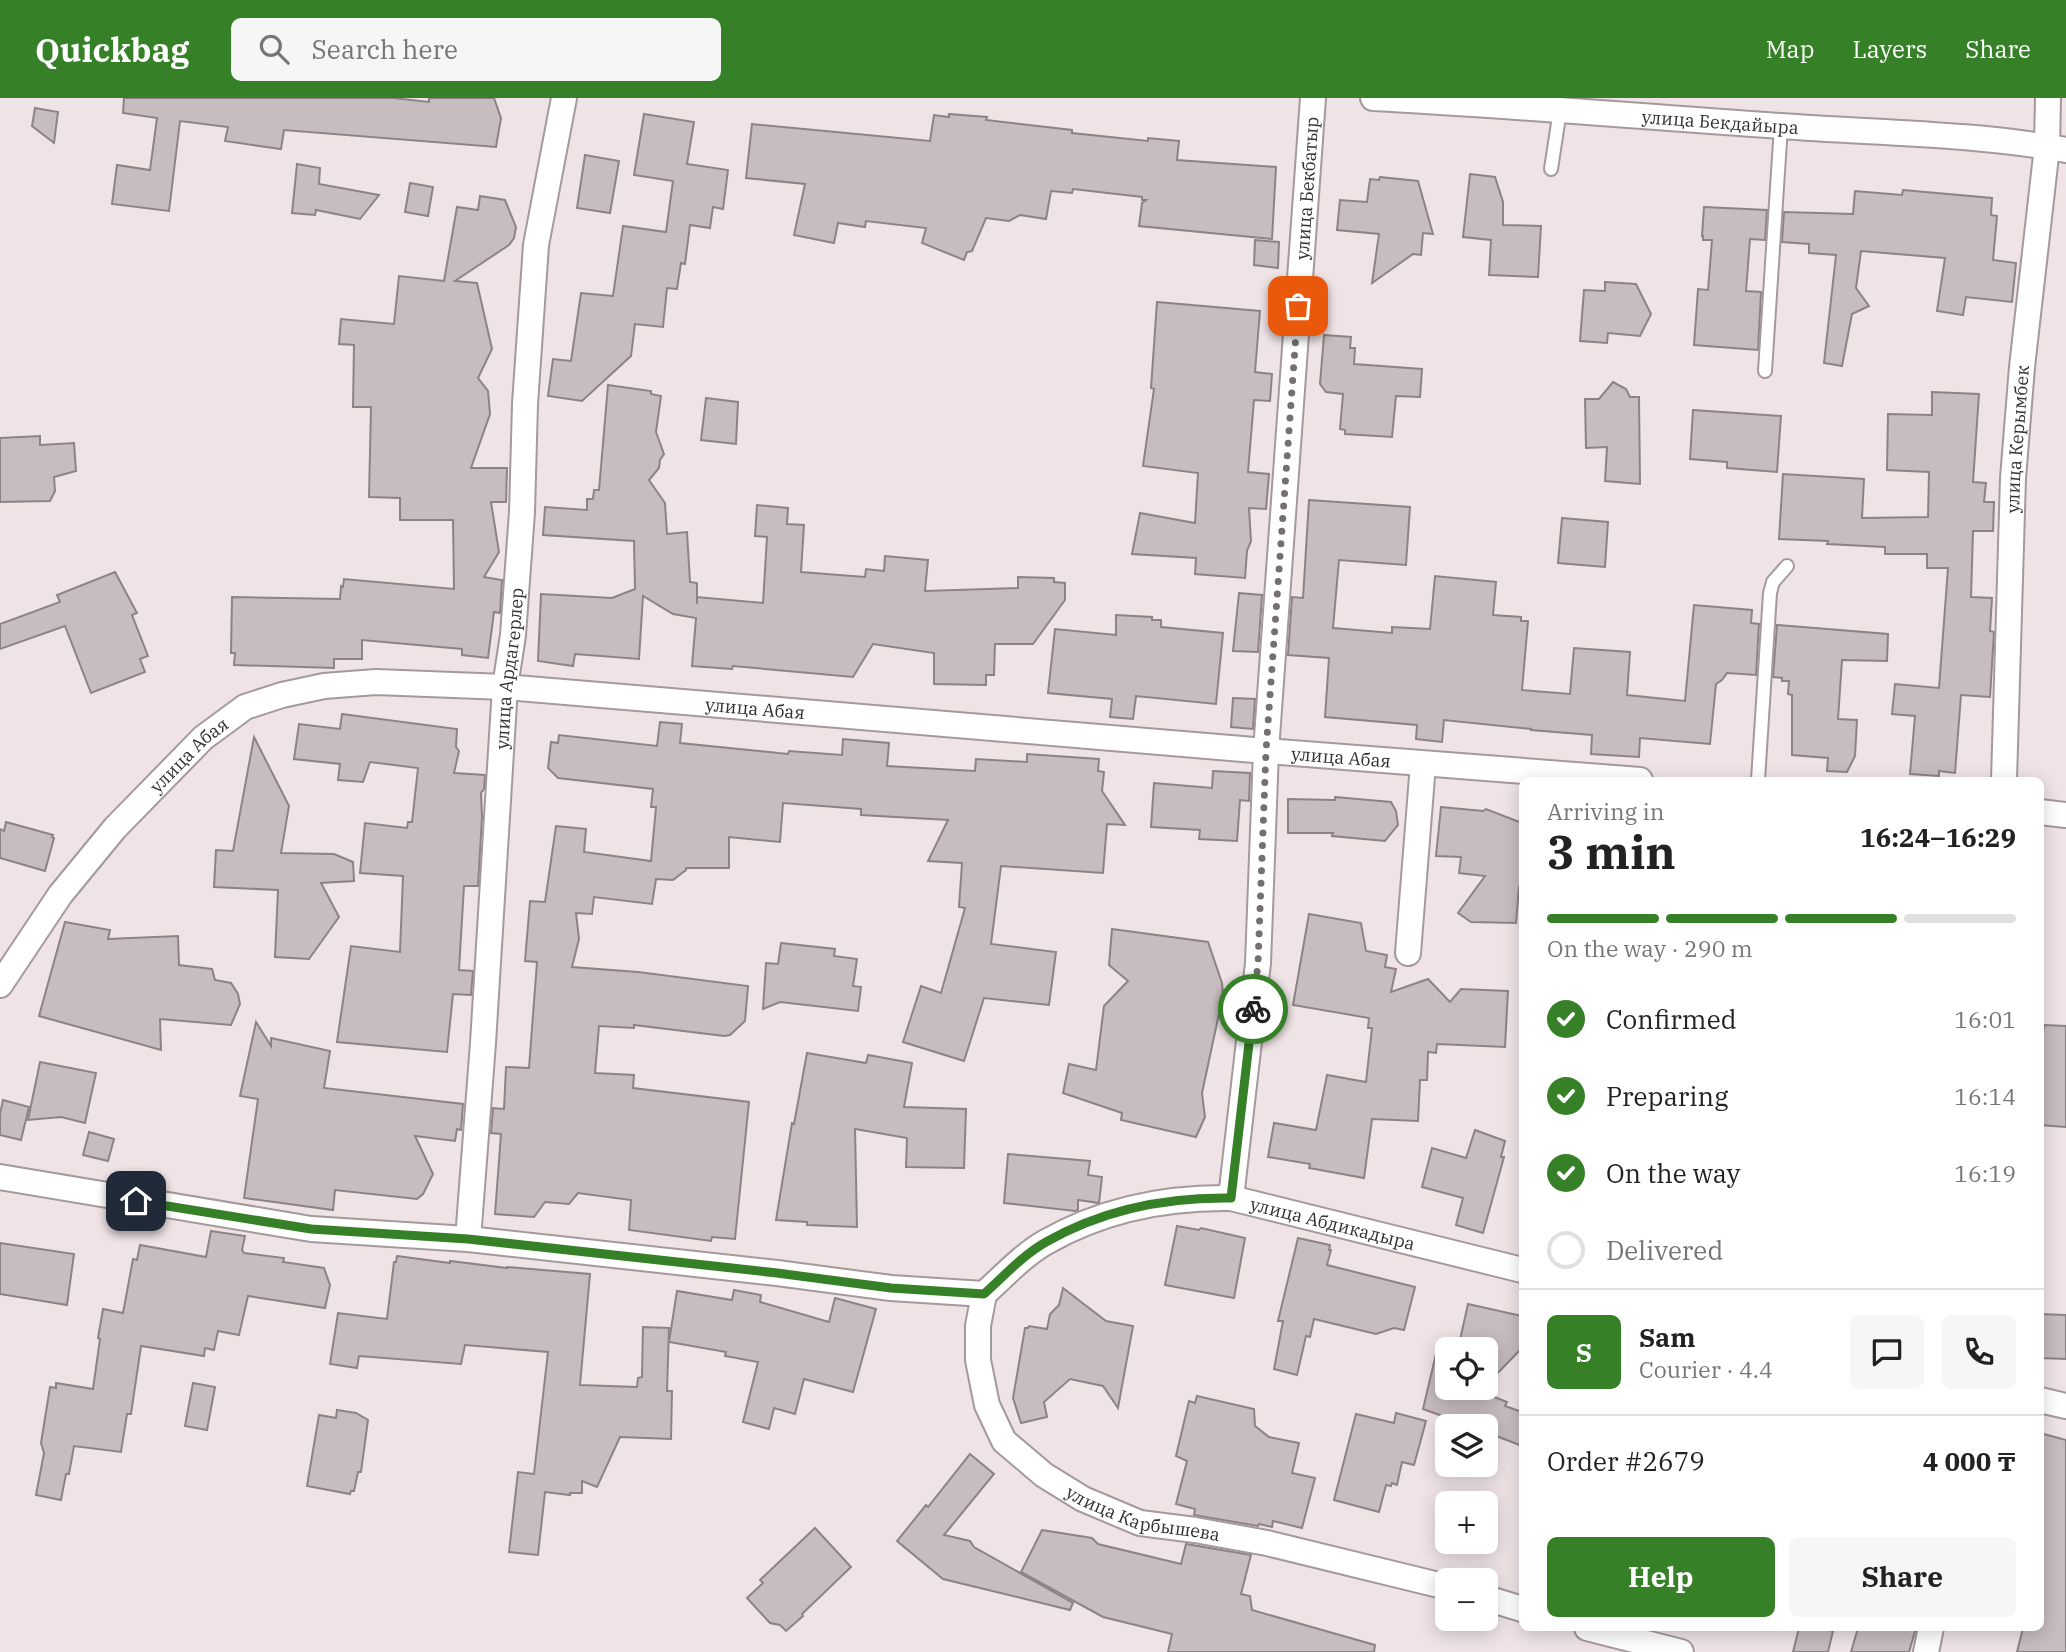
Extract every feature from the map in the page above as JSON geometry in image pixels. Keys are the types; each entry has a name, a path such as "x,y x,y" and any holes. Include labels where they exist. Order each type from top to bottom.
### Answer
{"street":[{"name":"улица Ардагерлер","path":"468,1239 506,687 513,635 522,512 525,404 536,245 564,98"},
{"name":"улица Бекбатыр","path":"1231,1198 1258,963 1266,751 1313,98"},
{"name":"улица Бекдайыра","path":"1373,98 1890,132 2056,149"},
{"name":"улица Керымбек","path":"2004,777 2013,478 2022,367 2056,149 2048,98"},
{"name":"улица Абая","path":"0,985 60,895 116,828 202,738 245,707 324,686 376,682 506,687 1599,777"},
{"path":"1408,953 1423,764"},
{"path":"2044,812 2066,815"},
{"path":"0,1177 311,1229 468,1239 891,1288 984,1294"},
{"name":"улица Абдикадыра","path":"984,1294 1044,1243 1102,1216 1165,1201 1207,1198 1231,1198 1519,1269"},
{"name":"улица Карбышева","path":"984,1294 978,1326 978,1360 987,1405 1004,1441 1044,1475 1083,1499 1140,1523 1267,1543 1435,1584"},
{"path":"2044,1401 2066,1406"},
{"path":"1498,1602 1519,1608"},
{"path":"1599,1631 1681,1652"},
{"path":"1926,1652 1930,1631"}],"lane":[{"path":"1551,169 1560,110"},
{"path":"1765,371 1781,126"},
{"path":"1758,777 1770,593 1773,582 1787,566"}],"building":[{"path":"124,98 393,98 429,102 429,98 494,98 501,118 496,147 284,130 281,149 225,141 228,127 180,121 169,211 112,204 117,165 150,170 157,118 123,113"},
{"path":"35,108 58,112 54,143 32,126"},
{"path":"644,114 694,122 687,164 728,170 723,209 713,207 710,228 690,225 685,264 681,263 677,289 667,288 663,327 635,324 631,356 582,401 548,396 553,359 571,361 581,293 613,296 623,226 666,232 673,181 634,175"},
{"path":"949,114 1072,130 1072,133 1148,141 1148,138 1179,141 1177,160 1276,167 1272,239 1139,226 1142,203 1146,200 1142,200 1142,197 1073,189 1072,193 1051,191 1046,219 1020,215 1009,221 986,218 972,251 967,252 964,260 922,243 926,228 866,221 865,227 838,223 834,243 794,235 805,184 746,178 752,124 930,141 934,115 949,117"},
{"path":"585,155 619,161 610,213 577,208"},
{"path":"297,164 320,168 319,184 379,195 360,219 316,210 315,215 292,213"},
{"path":"1470,174 1495,177 1503,202 1503,225 1541,226 1538,277 1489,275 1491,240 1463,237"},
{"path":"1380,177 1418,181 1433,234 1423,233 1421,255 1413,254 1372,283 1379,234 1337,230 1340,200 1367,202 1370,179 1379,180"},
{"path":"410,183 433,187 428,216 405,212"},
{"path":"1903,190 1992,198 1991,215 1997,216 1993,260 2016,263 2012,302 1966,297 1963,315 1937,311 1945,258 1861,251 1856,288 1869,306 1852,314 1842,366 1824,363 1836,255 1809,253 1809,244 1782,242 1784,212 1853,214 1855,191 1902,195"},
{"path":"480,196 505,200 516,227 514,238 509,245 455,281 477,283 492,349 478,378 488,391 490,414 471,468 507,468 506,502 491,502 499,552 484,577 502,580 500,613 494,612 488,658 462,655 462,649 362,640 362,659 334,659 334,668 234,665 235,653 231,653 232,597 340,599 344,579 454,589 453,520 400,520 400,498 369,497 371,407 353,407 354,345 339,344 341,319 394,324 399,276 444,281 457,207 478,210"},
{"path":"1704,207 1767,210 1765,240 1750,239 1746,291 1761,292 1758,350 1694,345 1698,289 1708,290 1712,240 1703,240 1702,236"},
{"path":"1255,240 1279,242 1278,268 1254,265"},
{"path":"1605,282 1636,284 1651,314 1640,336 1608,333 1607,343 1580,341 1584,290 1605,291"},
{"path":"1157,302 1260,311 1255,372 1272,374 1270,401 1254,400 1248,472 1269,474 1266,509 1249,508 1251,541 1247,551 1245,578 1195,574 1196,558 1132,554 1140,513 1195,523 1198,473 1143,466 1154,389 1151,388"},
{"path":"1324,335 1351,337 1350,348 1355,348 1354,364 1422,369 1420,397 1396,396 1392,437 1345,434 1345,430 1340,429 1343,394 1326,392 1320,384"},
{"path":"1613,382 1626,389 1630,397 1639,397 1640,484 1605,481 1607,447 1586,448 1585,399 1599,399"},
{"path":"608,385 651,391 651,394 661,396 656,432 664,454 659,468 649,480 665,503 667,534 687,532 690,582 697,583 697,597 763,603 767,537 755,536 757,505 788,508 787,524 804,525 801,572 865,577 866,569 884,571 885,556 928,560 925,591 1018,588 1018,577 1054,578 1054,582 1065,583 1065,600 1033,644 995,644 994,675 986,675 986,685 934,684 934,653 873,644 853,677 733,666 732,669 692,666 696,618 673,614 643,596 639,659 575,654 573,666 538,661 541,594 612,598 635,589 634,541 543,535 545,507 587,510 587,499 593,499 594,490 599,490"},
{"path":"1932,392 1979,394 1973,482 1986,483 1984,502 1994,502 1993,531 1973,531 1971,597 1992,598 1990,631 1994,632 1990,697 1961,695 1955,773 1939,771 1939,776 1910,774 1915,716 1892,714 1895,684 1939,688 1948,568 1927,568 1927,554 1885,554 1885,547 1779,539 1783,474 1864,479 1862,518 1928,517 1929,472 1887,470 1888,414 1932,415"},
{"path":"706,398 738,402 736,444 701,440"},
{"path":"1693,410 1781,416 1777,472 1727,468 1727,462 1690,459"},
{"path":"40,436 40,445 74,443 76,471 54,477 55,491 50,501 0,502 0,438"},
{"path":"1309,500 1410,507 1406,565 1339,560 1333,628 1392,633 1392,627 1430,629 1435,576 1496,582 1493,615 1521,617 1521,621 1528,621 1522,690 1570,694 1574,648 1630,652 1627,695 1685,701 1694,605 1752,610 1751,623 1759,624 1756,675 1727,673 1716,684 1710,744 1640,738 1639,757 1591,754 1592,735 1444,720 1442,742 1416,739 1417,725 1325,717 1329,658 1288,655 1292,597 1303,598"},
{"path":"1562,518 1608,522 1605,567 1558,563"},
{"path":"115,572 137,613 132,615 148,656 140,659 145,672 91,693 65,626 0,649 0,624 60,602 57,595"},
{"path":"1239,593 1262,595 1258,652 1233,651"},
{"path":"1116,615 1152,617 1152,620 1161,620 1161,627 1223,633 1216,704 1136,696 1133,719 1110,717 1112,699 1048,693 1055,629 1116,635"},
{"path":"1777,625 1888,634 1887,661 1842,660 1838,719 1857,720 1855,756 1847,772 1827,771 1828,758 1792,755 1792,695 1788,694 1789,681 1773,677"},
{"path":"1233,698 1255,699 1253,729 1231,727"},
{"path":"342,714 457,729 456,747 459,751 454,773 485,775 481,793 478,886 464,886 459,970 473,971 471,995 453,994 447,1052 337,1042 351,946 400,952 403,876 360,873 365,823 407,828 408,822 412,822 418,768 370,762 363,782 338,780 340,764 294,759 299,724 340,729"},
{"path":"660,722 682,724 680,743 788,754 789,751 842,755 843,739 889,743 887,766 975,771 976,759 1027,762 1027,754 1099,759 1098,771 1104,772 1102,791 1125,825 1107,824 1103,873 1001,866 991,944 1056,952 1049,1005 984,998 964,1061 903,1042 921,986 941,993 965,908 959,907 962,863 928,861 948,820 861,815 861,809 783,803 780,842 729,837 729,868 686,868 673,880 656,879 652,904 594,897 592,914 576,913 579,939 572,967 638,972 748,986 745,1021 730,1035 634,1025 634,1028 599,1026 595,1073 634,1075 633,1088 749,1102 735,1239 712,1237 711,1241 629,1230 631,1200 578,1193 569,1204 545,1202 534,1217 495,1214 501,1134 491,1133 493,1108 504,1109 506,1067 529,1068 537,962 525,961 530,901 545,902 556,826 586,829 584,852 651,861 656,807 651,807 653,789 558,778 548,768 551,742 558,743 559,735 657,746"},
{"path":"254,737 289,806 281,853 334,854 353,862 354,881 321,883 339,917 309,959 275,957 278,890 214,887 216,850 233,851"},
{"path":"1213,771 1250,773 1249,801 1240,800 1237,841 1199,839 1200,830 1151,827 1154,783 1212,788"},
{"path":"1335,797 1391,802 1396,811 1398,825 1385,841 1332,836 1333,833 1288,833 1288,799 1335,800"},
{"path":"1441,807 1483,811 1486,809 1519,822 1516,923 1471,922 1458,913 1485,876 1459,873 1461,857 1436,856"},
{"path":"6,822 53,835 45,871 0,858 0,829 4,831"},
{"path":"1309,914 1361,923 1366,951 1387,955 1385,967 1396,969 1391,992 1428,979 1450,1002 1461,989 1508,991 1505,1047 1437,1044 1436,1053 1428,1052 1427,1080 1420,1080 1418,1121 1372,1119 1364,1178 1309,1168 1310,1164 1268,1157 1274,1123 1316,1130 1327,1075 1366,1082 1372,1028 1368,1028 1369,1018 1293,1005"},
{"path":"65,922 110,930 108,939 178,936 179,965 212,969 215,980 231,983 238,994 240,1004 231,1025 160,1019 161,1050 39,1016"},
{"path":"1112,929 1208,942 1222,983 1223,995 1202,1093 1205,1117 1196,1137 1121,1120 1122,1113 1063,1093 1069,1064 1096,1070 1104,1006 1128,981 1109,965"},
{"path":"781,943 835,949 834,956 857,959 853,986 861,987 858,1011 780,1002 763,1009 766,963 778,964"},
{"path":"256,1022 271,1046 271,1038 330,1051 324,1088 463,1104 461,1130 457,1129 455,1141 415,1136 433,1174 423,1194 417,1199 335,1190 333,1210 244,1198 258,1099 240,1096"},
{"path":"2044,1025 2066,1026 2066,1127 2044,1125"},
{"path":"807,1053 866,1063 868,1055 912,1063 904,1107 966,1109 964,1168 906,1167 907,1138 855,1129 857,1227 807,1225 807,1222 776,1220"},
{"path":"40,1062 96,1073 85,1123 61,1117 28,1120"},
{"path":"3,1100 29,1107 21,1140 0,1135"},
{"path":"1475,1130 1505,1141 1501,1157 1504,1157 1483,1233 1456,1225 1463,1198 1422,1187 1432,1148 1466,1158"},
{"path":"89,1132 114,1139 108,1161 83,1155"},
{"path":"1008,1154 1090,1161 1088,1175 1102,1177 1099,1203 1078,1200 1078,1210 1075,1211 1004,1203"},
{"path":"1177,1226 1199,1230 1201,1228 1245,1238 1234,1298 1165,1285"},
{"path":"211,1231 245,1236 242,1250 244,1253 284,1258 283,1262 324,1268 330,1285 325,1308 248,1296 239,1335 218,1331 214,1350 205,1348 204,1356 141,1346 131,1414 127,1414 121,1452 74,1446 61,1500 36,1495 44,1453 41,1443 50,1387 56,1388 56,1383 93,1389 103,1309 123,1313 133,1259 137,1260 140,1245 206,1257"},
{"path":"1298,1238 1330,1245 1327,1265 1415,1287 1404,1330 1394,1328 1376,1334 1314,1319 1310,1337 1306,1336 1297,1375 1274,1369 1283,1321 1278,1321"},
{"path":"0,1243 74,1254 67,1305 0,1294"},
{"path":"397,1256 590,1274 580,1385 637,1387 638,1378 642,1377 643,1327 669,1328 667,1391 672,1391 671,1439 620,1437 597,1487 582,1481 582,1493 570,1495 545,1492 538,1555 509,1552 518,1472 534,1474 548,1352 465,1345 461,1364 359,1356 357,1368 330,1364 338,1313 387,1319"},
{"path":"1063,1288 1106,1321 1133,1326 1118,1408 1103,1386 1070,1379 1044,1402 1047,1417 1021,1423 1013,1398 1025,1328 1029,1326 1047,1329 1050,1314 1059,1305"},
{"path":"734,1290 761,1295 760,1302 829,1322 835,1298 876,1309 853,1392 804,1379 795,1414 774,1408 769,1429 743,1422 758,1362 725,1356 726,1352 669,1342 677,1291 732,1300"},
{"path":"1468,1304 1519,1315 1519,1351 1498,1373 1498,1337 1461,1337"},
{"path":"2044,1314 2066,1315 2066,1359 2044,1358"},
{"path":"1435,1358 1435,1400 1498,1398 1507,1402 1505,1406 1519,1411 1519,1445 1498,1437 1498,1414 1437,1414 1423,1409"},
{"path":"193,1383 215,1387 207,1430 185,1426"},
{"path":"1197,1396 1254,1409 1255,1426 1269,1437 1299,1443 1292,1473 1315,1478 1302,1528 1273,1521 1272,1527 1258,1526 1194,1515 1195,1509 1176,1504 1187,1461 1176,1456 1189,1401 1195,1403"},
{"path":"337,1410 356,1413 368,1420 361,1472 358,1472 354,1491 350,1494 307,1486 319,1415 336,1418"},
{"path":"1396,1413 1426,1421 1414,1465 1402,1462 1397,1485 1386,1485 1379,1512 1334,1500 1356,1414 1394,1423"},
{"path":"2044,1434 2066,1440 2066,1652 2017,1652 2022,1631 2044,1631"},
{"path":"970,1454 994,1474 944,1535 970,1541 974,1547 1073,1603 1070,1610 943,1579 897,1541"},
{"path":"815,1528 851,1567 786,1631 780,1625 770,1623 747,1598 763,1583 760,1580"},
{"path":"1042,1530 1092,1538 1098,1544 1181,1564 1186,1544 1251,1555 1241,1594 1250,1596 1252,1610 1375,1645 1374,1652 1168,1652 1172,1634 1103,1617 1021,1572"},
{"path":"1798,1631 1833,1631 1828,1652 1793,1652"},
{"path":"1857,1631 1915,1631 1909,1652 1851,1652"}],"way so far":[{"path":"1253,1009 1258,963 1266,751 1298,306"}],"route":[{"path":"136,1201 311,1229 468,1239 891,1288 984,1294 1044,1243 1102,1216 1165,1201 1231,1198 1253,1009"}]}
